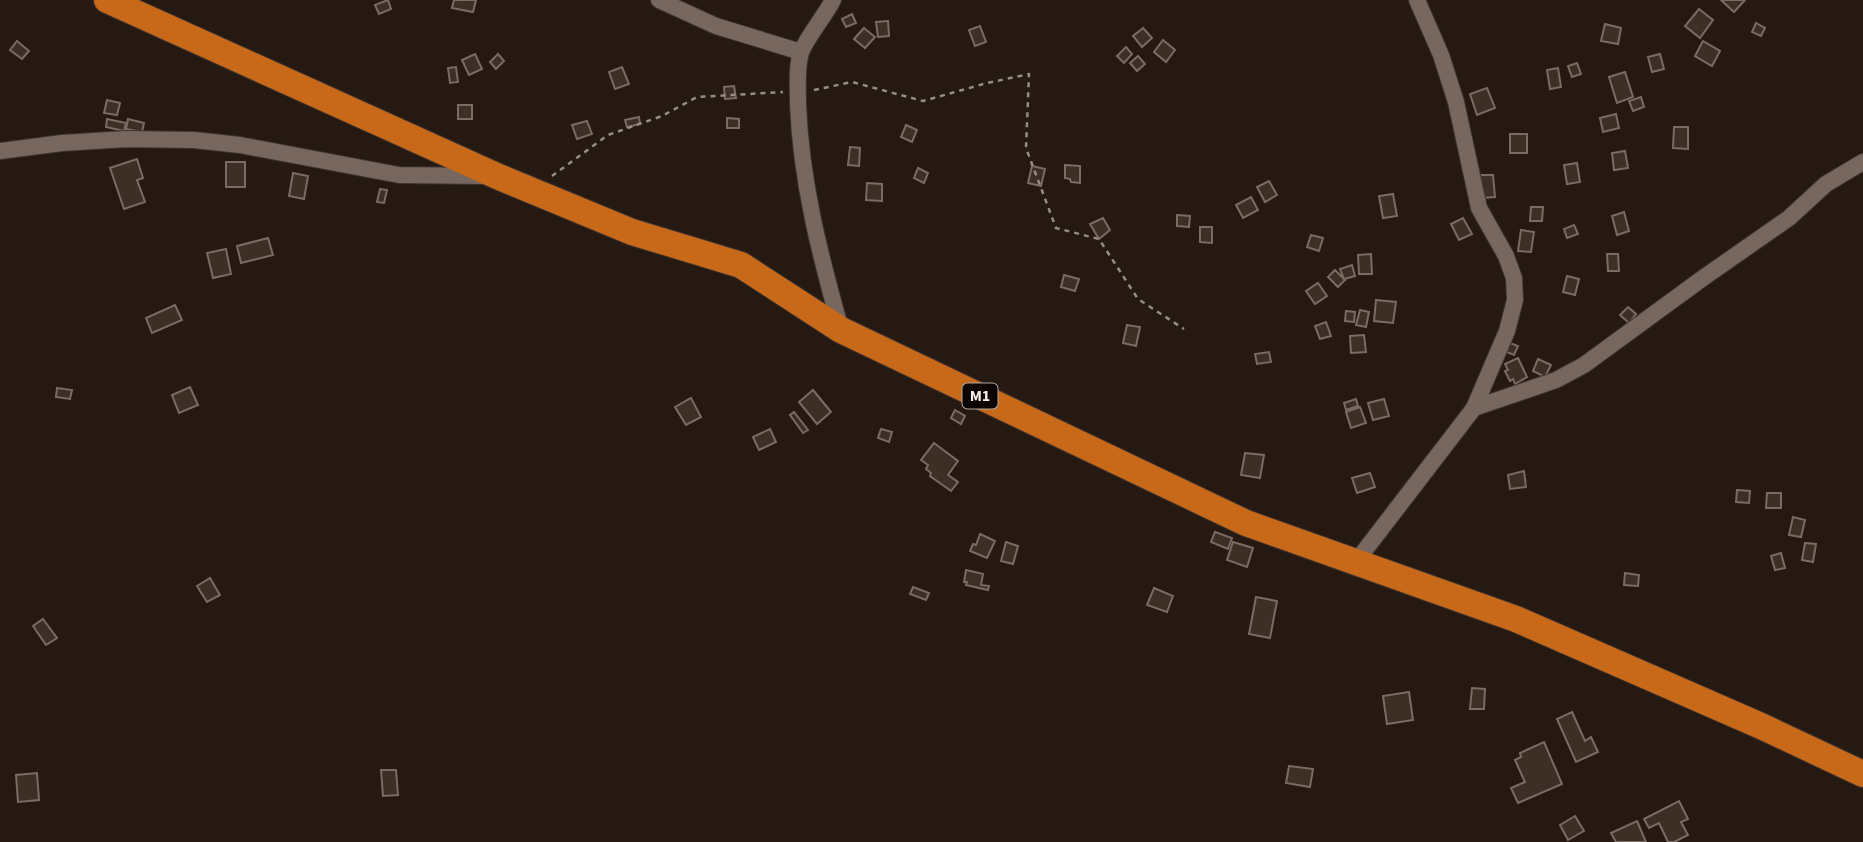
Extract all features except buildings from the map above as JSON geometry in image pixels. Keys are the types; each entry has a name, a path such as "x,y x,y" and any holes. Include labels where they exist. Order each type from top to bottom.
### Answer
{"highway":[{"name":"M1","path":"107,0 499,177 632,232 741,265 841,330 1246,523 1516,619 1761,726 1863,774"}],"street":[{"path":"659,0 716,26 801,52"},
{"path":"833,0 801,52 798,88 799,138 819,251 841,330"},
{"path":"1355,563 1436,454 1474,408 1507,331 1515,300 1514,278 1506,256 1479,208 1456,102 1441,55 1417,0"},
{"path":"0,151 114,140 194,140 240,145 399,175 499,177"},
{"path":"1474,408 1556,380 1584,366 1681,293 1789,218 1826,184 1863,162"}],"path":[{"path":"814,90 852,82 923,101 1029,74 1026,148 1056,228 1099,239 1138,299 1184,329"},
{"path":"533,190 608,135 662,116 697,97 788,92"}]}
